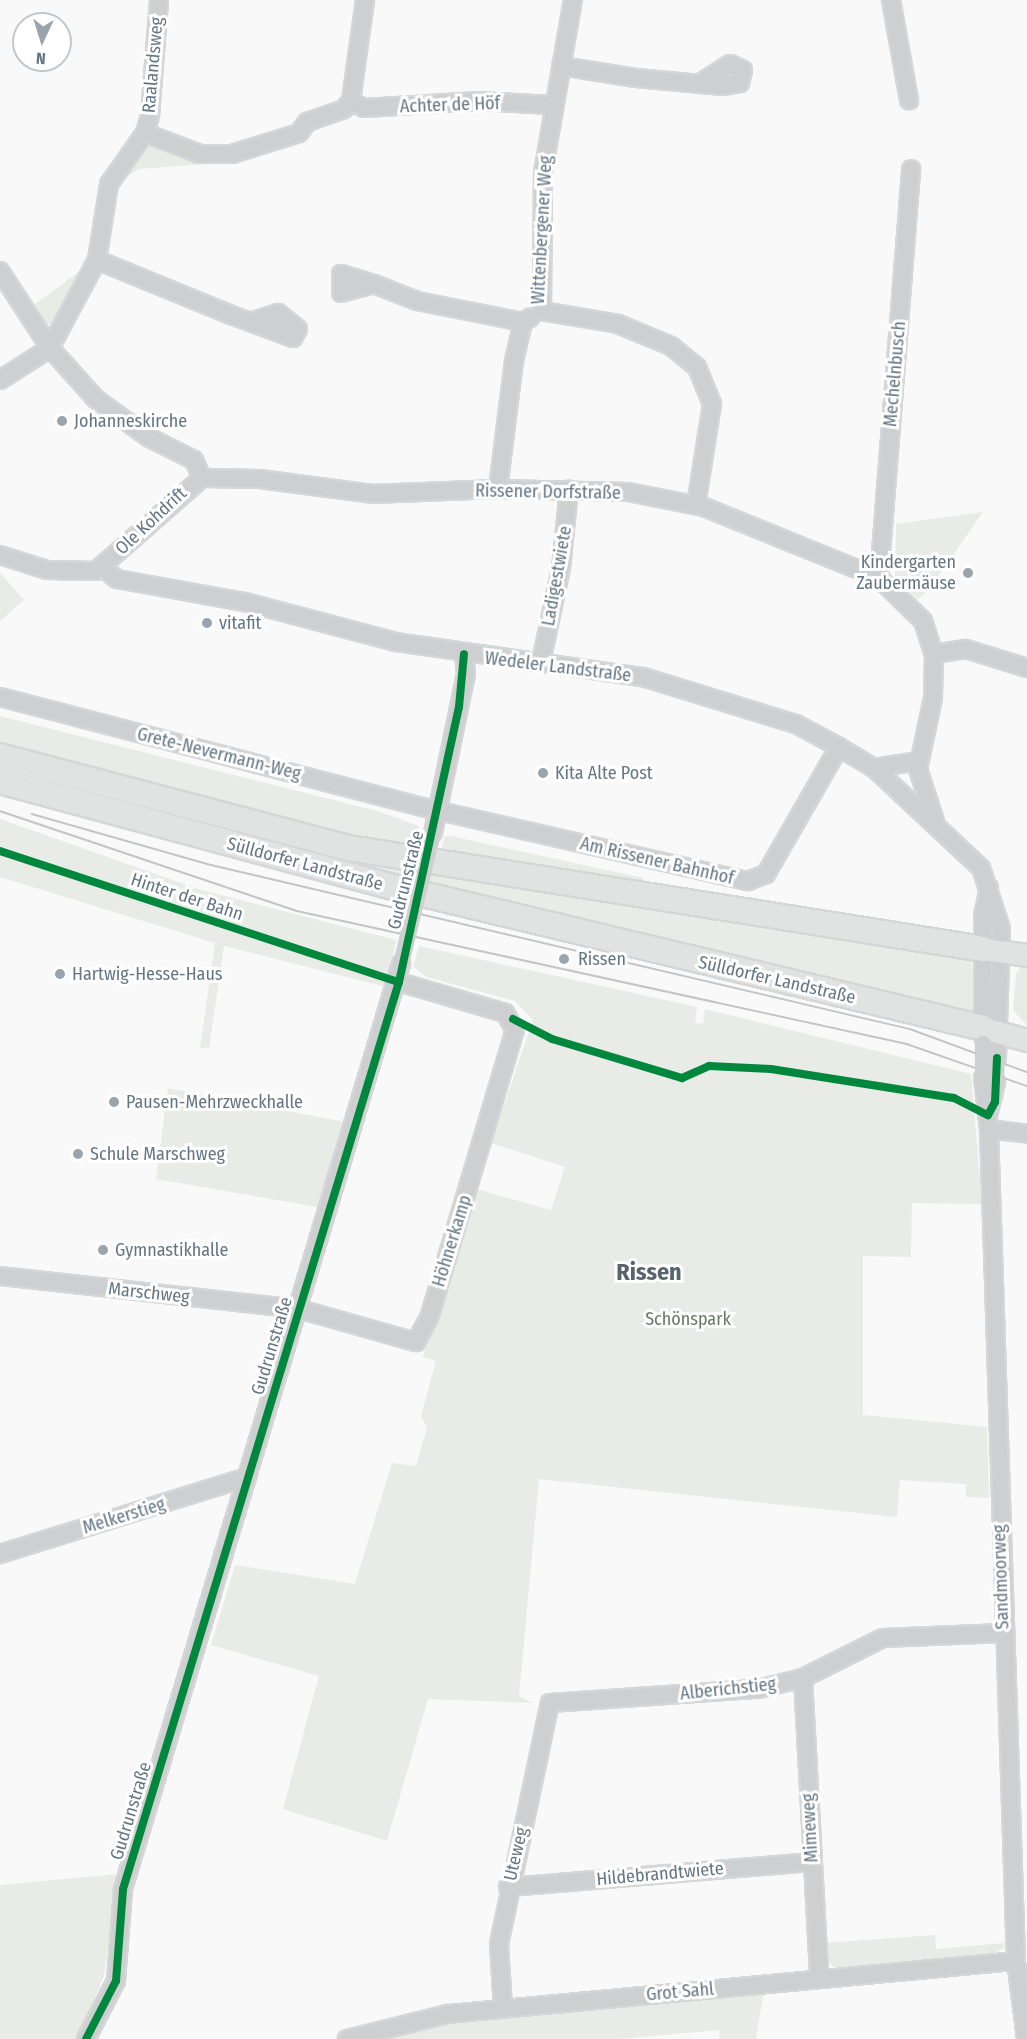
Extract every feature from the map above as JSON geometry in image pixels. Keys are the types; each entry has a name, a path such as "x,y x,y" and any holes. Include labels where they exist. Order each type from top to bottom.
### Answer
{"highway":[{"name":"Sülldorfer Landstraße","path":"0,756 349,848 992,950"},
{"name":"Sülldorfer Landstraße","path":"0,781 389,886 990,1039"}],"main road":[{"path":"992,950 1027,955"},
{"path":"990,1039 1027,1040"}],"street":[{"name":"Raalandsweg","path":"0,380 50,348 97,260 109,184 145,133 159,0"},
{"path":"145,133 200,154 232,154 299,133 307,122 351,101 366,0"},
{"name":"Wittenbergener Weg","path":"498,489 523,322 542,310 543,173 551,105 573,0"},
{"path":"891,0 909,100"},
{"path":"561,66 701,83"},
{"name":"Achter de Höf","path":"351,101 364,108 479,101 551,105"},
{"name":"Mechelnbusch","path":"879,578 911,169"},
{"path":"97,260 250,322"},
{"path":"0,271 50,348 96,399 148,437 194,460 202,478"},
{"path":"374,284 417,302 523,322"},
{"path":"542,310 618,324 671,346 698,367 712,404 696,505"},
{"name":"Rissener Dorfstraße","path":"202,478 260,479 372,494 498,489 569,489 696,505 879,578 923,621 934,654 933,698 919,761 921,787 936,822"},
{"name":"Ole Kohdrift","path":"102,567 202,478"},
{"name":"Ladigestwiete","path":"541,662 561,568 569,489"},
{"path":"0,555 56,571 88,573 102,567"},
{"name":"Wedeler Landstraße","path":"102,567 124,580 245,602 464,654 541,662 712,694 796,724 874,768 936,822 981,868 989,888 992,950 990,1039"},
{"path":"934,654 966,649 1027,668"},
{"name":"Gudrunstraße","path":"86,2039 116,1981 123,1889 399,982 401,964 439,811 466,673 464,654"},
{"name":"Grete-Nevermann-Weg","path":"0,697 439,811"},
{"name":"Am Rissener Bahnhof","path":"439,811 726,878 756,880 770,869 839,747"},
{"path":"874,768 919,761"},
{"name":"Höhnerkamp","path":"298,1310 408,1342 423,1337 514,1035 513,1019 499,1010 399,982"},
{"name":"Sandmoorweg","path":"990,1039 989,1122 1003,1633 1016,1961 1025,2017 1026,2039"},
{"path":"989,1122 1027,1134"},
{"name":"Marschweg","path":"0,1276 298,1310"},
{"name":"Melkerstieg","path":"0,1554 248,1477"},
{"name":"Alberichstieg","path":"550,1703 758,1689 803,1678 883,1638 1003,1633"},
{"name":"Mimeweg","path":"803,1678 819,1978"},
{"name":"Uteweg","path":"503,2008 499,1944 508,1887 550,1703"},
{"name":"Hildebrandtwiete","path":"508,1887 812,1862"},
{"name":"Grot Sahl","path":"347,2039 448,2014 1016,1961"}],"green space":[{"path":"151,145 185,157 218,163 139,169 119,182"},
{"path":"89,258 77,285 52,325 47,324 35,304 83,269"},
{"path":"983,512 927,592 918,599 895,580 896,524"},
{"path":"0,573 24,600 0,621"},
{"path":"0,716 377,811 419,826 418,848 342,835 0,744"},
{"path":"0,762 74,784 971,957 977,1009 973,1014 566,923 0,770"},
{"path":"0,819 198,889 396,940 387,987 224,946 209,1048 200,1048 215,943 0,877"},
{"path":"445,836 643,878 640,888 440,856"},
{"name":"Schönspark","path":"419,946 697,1007 695,1023 703,1024 705,1009 971,1074 982,1204 912,1203 911,1257 863,1256 863,1415 987,1427 989,1498 966,1497 966,1484 900,1480 897,1517 539,1479 519,1696 533,1703 428,1699 387,1841 283,1809 319,1676 211,1645 235,1565 355,1584 392,1463 416,1466 427,1428 421,1416 436,1361 423,1357 476,1189 551,1210 565,1167 491,1143 533,1020 515,1001 427,977 413,967"},
{"path":"1022,964 1027,965 1027,1026 1013,1010 1016,974"},
{"path":"168,1088 355,1124 329,1209 156,1179"},
{"path":"118,1874 104,1976 77,2039 0,2039 0,1885"},
{"path":"935,1935 936,1949 1004,1943 1004,1948 993,1954 835,1968 825,1959 823,1943"},
{"path":"765,1984 756,2039 719,2039 720,2030 619,2039 347,2039 448,2014"}],"tram line":[{"path":"0,811 297,911 907,1044 1027,1086"},
{"path":"32,814 207,864 910,1029 1027,1072"}],"cycle path":[{"path":"86,2039 116,1981 123,1889 399,982 459,707 464,654"},
{"name":"Hinter der Bahn","path":"0,851 399,982"},
{"path":"513,1019 552,1039 682,1078 709,1066 771,1069 954,1098 988,1115 995,1102 997,1058"}],"place":[{"name":"Johanneskirche","path":"62,421"},
{"name":"Kindergarten Zaubermäuse","path":"968,573"},
{"name":"vitafit","path":"207,623"},
{"name":"Kita Alte Post","path":"543,773"},
{"name":"Rissen","path":"564,959"},
{"name":"Hartwig-Hesse-Haus","path":"60,974"},
{"name":"Pausen-Mehrzweckhalle","path":"114,1102"},
{"name":"Schule Marschweg","path":"78,1154"},
{"name":"Gymnastikhalle","path":"103,1250"}],"district":[{"name":"Rissen","path":"649,1273"}]}
